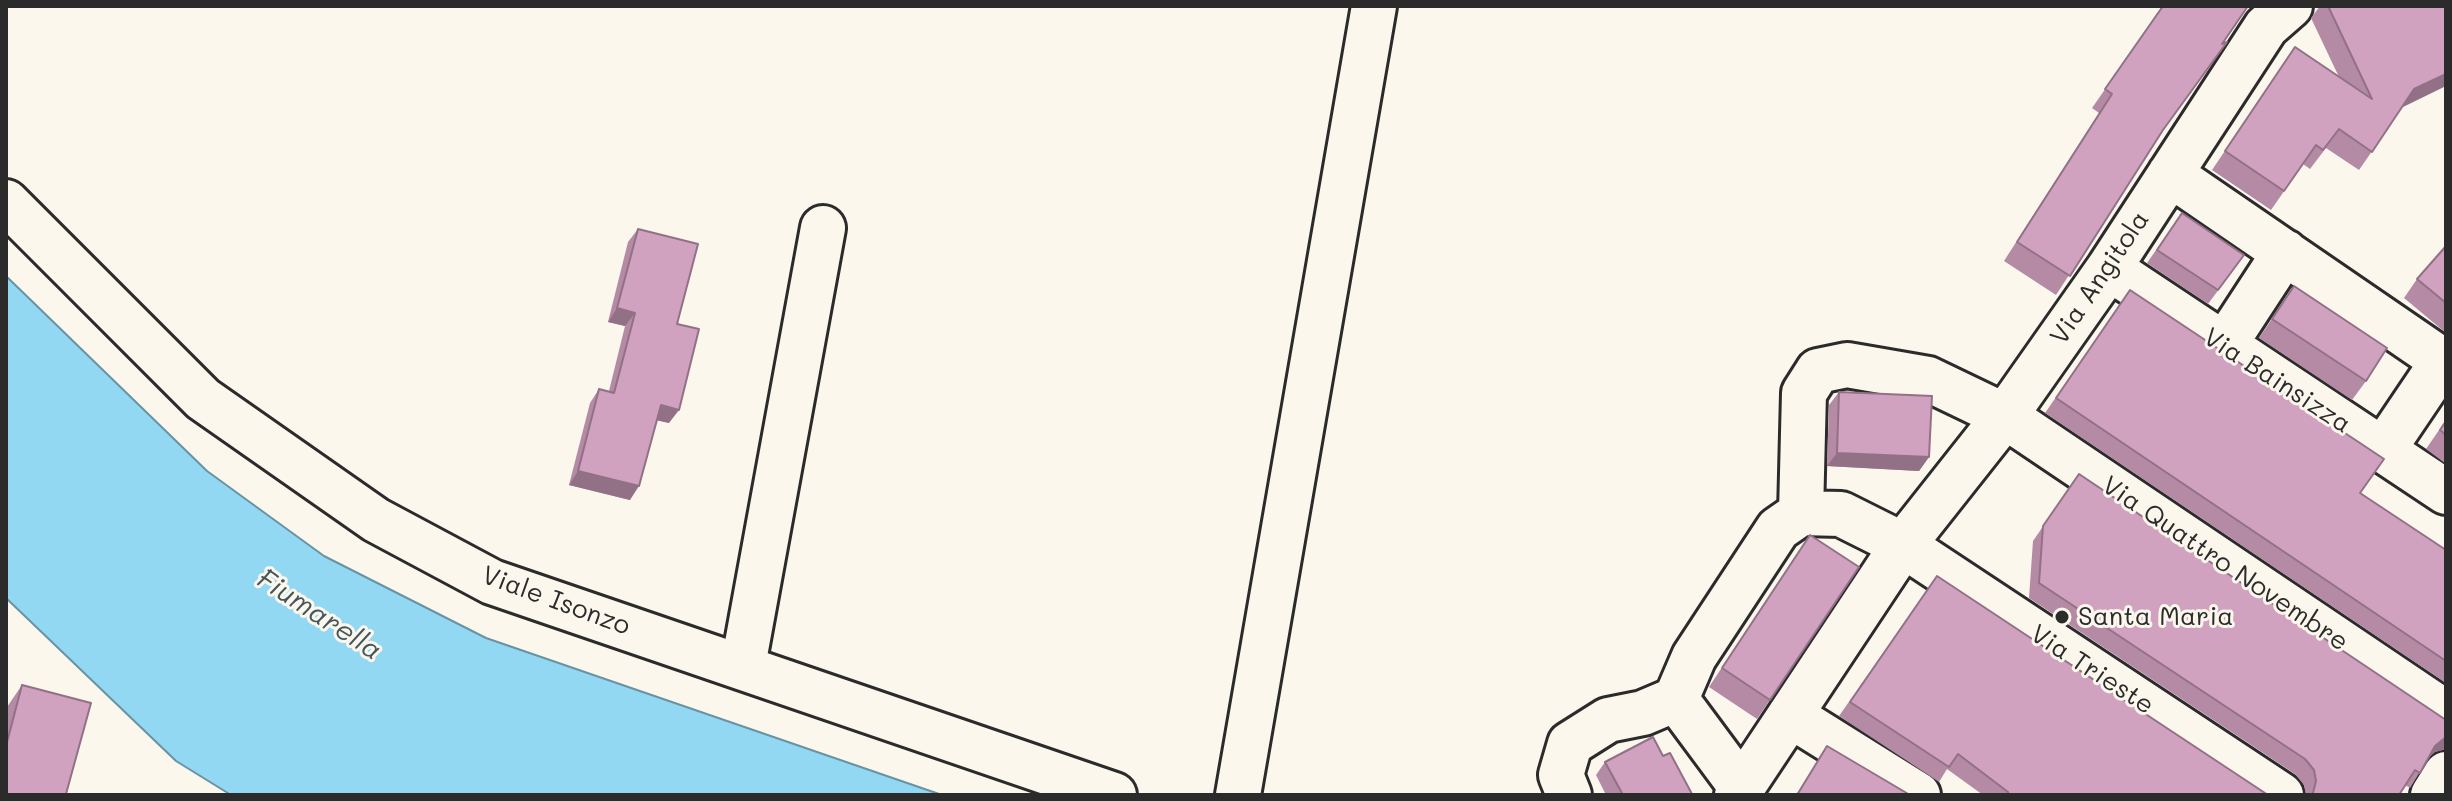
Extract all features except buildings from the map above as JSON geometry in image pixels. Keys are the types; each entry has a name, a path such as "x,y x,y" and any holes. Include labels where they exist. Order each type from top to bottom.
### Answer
{"street":[{"path":"1238,795 1374,6"},
{"name":"Via Angitola","path":"1739,791 1903,545 2005,416 2109,268 2266,27 2290,6"},
{"path":"2170,174 2443,361 2383,450"},
{"name":"Viale Isonzo","path":"6,202 203,399 295,467 376,520 492,582 1114,795"},
{"path":"743,666 823,228"},
{"path":"2223,347 2285,252"},
{"name":"Via Bainsizza","path":"2109,268 2223,347 2446,492"},
{"name":"Via Quattro Novembre","path":"1801,513 1804,393 1818,371 1847,365 1928,379 2005,416 2446,713"},
{"path":"1569,795 1561,775 1570,744 1608,720 1643,713 1676,699 1694,657 1778,529 1801,513"},
{"name":"Via Trieste","path":"1801,513 1841,514 1903,545 2281,795"},
{"path":"1676,699 1739,791"},
{"path":"1790,715 1918,795"},
{"path":"2433,795 2446,774"}],"water":[{"name":"Fiumarella","path":"6,276 207,471 324,556 486,638 942,795 231,795 176,761 6,598"}],"place":[{"name":"Santa Maria","path":"2062,617"}]}
